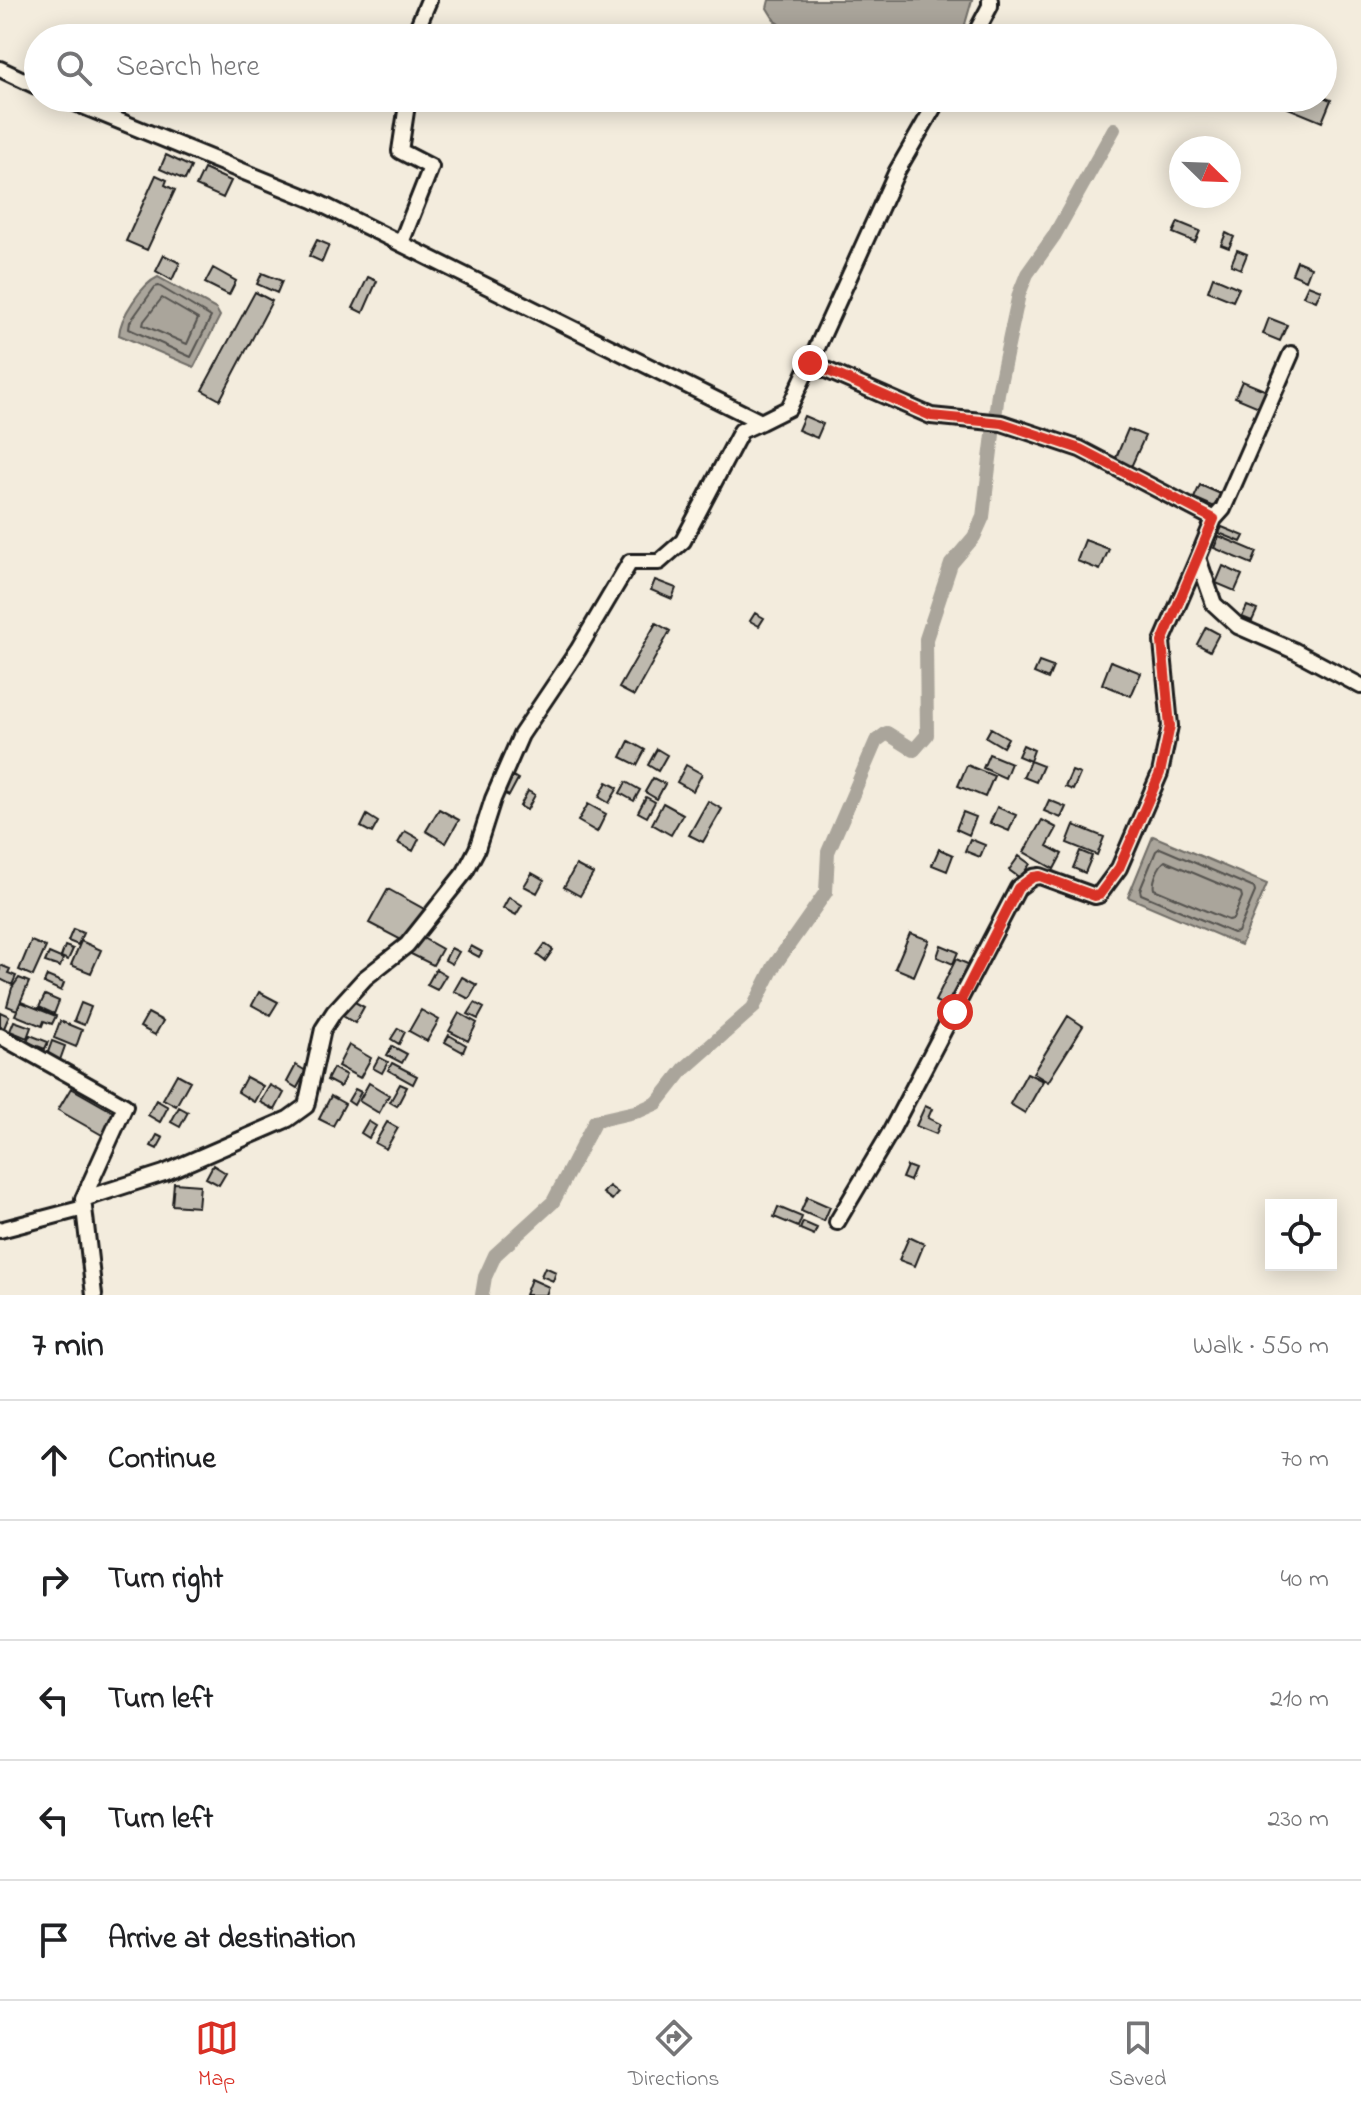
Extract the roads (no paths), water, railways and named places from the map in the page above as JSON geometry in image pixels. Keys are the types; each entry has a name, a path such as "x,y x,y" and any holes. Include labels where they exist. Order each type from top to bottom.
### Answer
{"street":[{"path":"419,24 429,0"},
{"path":"980,24 990,0"},
{"path":"0,69 24,80"},
{"path":"97,112 313,200 761,422"},
{"path":"401,243 431,167 400,151 406,112"},
{"path":"0,1230 164,1173 288,1119 306,1106 323,1029 365,978 407,945 465,872 477,849 493,799 521,735 578,650 630,562 659,562 683,541 741,431 789,408 897,171 931,112"},
{"path":"837,1222 891,1131 1018,888 1033,877 1040,876 1095,896 1119,868 1160,773 1170,726 1162,642 1214,519 1223,509 1291,354"},
{"path":"810,363 931,416 1002,423 1080,449 1214,519"},
{"path":"1198,558 1214,604 1238,626 1295,651 1361,686"},
{"path":"0,1036 125,1106 84,1203 94,1295"}],"water":[{"path":"769,0 972,0 965,24 779,24 767,8"},
{"path":"158,277 216,309 220,316 194,367 119,335 123,319 133,302 145,286"},
{"path":"1153,836 1267,884 1241,945 1128,897"}],"waterway":[{"path":"482,1295 485,1277 495,1255 553,1202 595,1121 639,1111 657,1103 684,1069 753,1008 774,966 826,892 828,852 876,741 887,733 914,750 927,735 926,639 951,564 974,537 983,517 998,393 1019,294 1027,274 1054,236 1114,129"}]}
